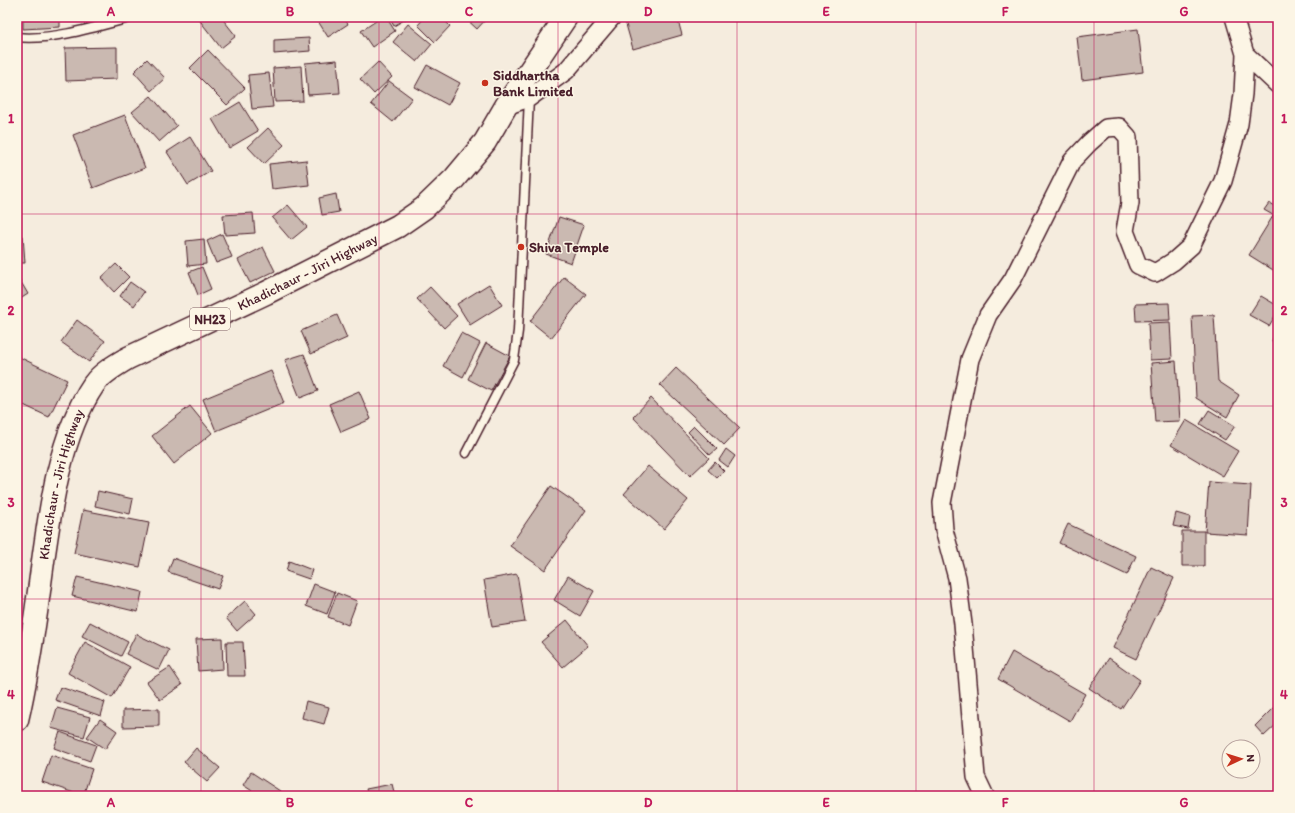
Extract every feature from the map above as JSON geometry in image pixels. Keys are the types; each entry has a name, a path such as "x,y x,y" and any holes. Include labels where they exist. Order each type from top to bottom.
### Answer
{"main road":[{"name":"Khadichaur - Jiri Highway","path":"17,720 30,664 52,504 74,426 95,384 108,371 128,358 266,293 398,226 424,208 454,179 485,142 506,106 566,17"}],"street":[{"path":"506,106 529,98 566,71 612,17"},
{"path":"985,796 976,777 963,624 956,578 944,530 942,503 970,359 988,315 1013,279 1072,161 1088,143 1106,128 1119,128 1128,137 1130,203 1126,231 1138,265 1156,272 1174,261 1190,246 1223,181 1239,124 1246,54 1234,17"},
{"path":"1246,54 1278,85"}],"lane":[{"path":"17,37 30,38 92,28 133,17"},
{"path":"466,453 514,360 518,331 529,98"}],"building":[{"path":"23,17 60,17 60,27 23,29"},
{"path":"197,17 221,17 236,36 221,48"},
{"path":"343,17 348,24 328,37 316,18"},
{"path":"382,17 386,17 395,31 372,47 361,31"},
{"path":"389,17 409,17 394,26"},
{"path":"425,17 441,17 450,26 435,42 418,25"},
{"path":"464,17 488,17 477,29"},
{"path":"638,17 677,17 682,35 633,49 625,21"},
{"path":"408,24 432,44 417,62 393,42"},
{"path":"1138,29 1143,72 1082,80 1077,37"},
{"path":"309,38 310,51 274,54 274,40"},
{"path":"117,47 117,79 66,81 65,48"},
{"path":"208,50 245,88 227,105 190,68"},
{"path":"147,59 165,78 151,91 134,72"},
{"path":"337,60 340,93 308,95 305,63"},
{"path":"378,62 392,77 374,94 360,79"},
{"path":"427,65 460,83 448,105 415,87"},
{"path":"301,66 303,101 275,102 273,68"},
{"path":"269,73 273,107 252,109 248,75"},
{"path":"389,81 412,98 393,122 371,104"},
{"path":"151,96 177,126 159,142 132,112"},
{"path":"240,102 258,131 229,148 212,119"},
{"path":"125,115 145,168 93,188 73,135"},
{"path":"268,128 284,145 264,164 248,147"},
{"path":"190,137 211,171 188,185 167,152"},
{"path":"306,160 309,185 272,189 269,164"},
{"path":"17,175 22,176 20,195 17,194"},
{"path":"336,194 339,212 322,215 319,198"},
{"path":"1269,203 1278,208 1278,218 1264,210"},
{"path":"288,205 307,227 291,240 272,218"},
{"path":"253,213 255,233 225,235 223,215"},
{"path":"1273,216 1278,219 1278,273 1249,255"},
{"path":"559,217 584,225 571,263 546,254"},
{"path":"222,234 232,257 216,263 207,241"},
{"path":"23,236 25,263 17,263 17,237"},
{"path":"204,239 206,264 188,266 186,241"},
{"path":"263,247 275,271 250,283 238,260"},
{"path":"116,264 129,277 114,292 101,278"},
{"path":"202,267 211,289 198,295 189,272"},
{"path":"18,277 28,294 17,301 17,278"},
{"path":"564,277 586,294 551,338 530,321"},
{"path":"130,282 144,292 134,306 120,296"},
{"path":"489,284 502,305 470,325 457,304"},
{"path":"430,287 457,316 444,328 417,299"},
{"path":"1261,296 1278,306 1278,311 1269,326 1249,315"},
{"path":"1169,303 1170,320 1136,321 1135,304"},
{"path":"337,315 347,338 311,354 301,331"},
{"path":"1214,315 1218,381 1239,395 1227,417 1196,398 1192,316"},
{"path":"77,320 105,341 89,362 61,342"},
{"path":"1170,322 1172,359 1150,360 1148,323"},
{"path":"1278,326 1278,344 1272,341"},
{"path":"461,333 480,343 463,377 443,366"},
{"path":"486,343 510,356 491,391 468,379"},
{"path":"304,354 318,391 300,398 285,360"},
{"path":"17,356 67,380 49,417 17,402"},
{"path":"1176,361 1180,421 1155,422 1151,363"},
{"path":"676,368 740,428 724,445 660,385"},
{"path":"271,371 284,403 216,431 203,399"},
{"path":"359,391 371,419 341,432 329,404"},
{"path":"651,398 709,458 690,476 633,417"},
{"path":"190,406 212,433 174,464 152,436"},
{"path":"1209,410 1235,426 1225,440 1200,424"},
{"path":"1186,420 1238,451 1223,476 1171,445"},
{"path":"694,426 717,449 710,455 688,432"},
{"path":"726,449 735,456 728,467 719,460"},
{"path":"715,462 724,471 717,478 708,470"},
{"path":"648,466 688,500 664,529 624,494"},
{"path":"1209,482 1251,485 1248,535 1205,532"},
{"path":"551,486 586,510 545,570 510,546"},
{"path":"98,491 133,499 130,514 95,506"},
{"path":"83,510 149,523 140,567 74,553"},
{"path":"1176,513 1190,517 1188,529 1173,526"},
{"path":"1068,524 1136,556 1127,575 1059,543"},
{"path":"1182,531 1204,531 1204,566 1182,566"},
{"path":"173,558 223,576 218,589 168,572"},
{"path":"289,561 312,570 309,579 286,571"},
{"path":"1151,567 1174,578 1136,659 1113,648"},
{"path":"517,574 525,622 492,627 484,580"},
{"path":"568,576 594,591 580,616 554,600"},
{"path":"77,577 142,592 138,612 72,596"},
{"path":"314,584 335,592 327,614 306,606"},
{"path":"337,593 357,601 348,625 328,617"},
{"path":"245,601 256,614 237,631 226,618"},
{"path":"567,620 588,646 563,667 541,642"},
{"path":"90,622 128,642 121,656 82,636"},
{"path":"136,634 169,650 159,670 126,654"},
{"path":"222,638 223,669 198,671 196,639"},
{"path":"85,642 130,667 112,698 68,673"},
{"path":"226,642 243,642 245,676 227,676"},
{"path":"1012,652 1085,694 1070,721 998,679"},
{"path":"1109,658 1140,680 1121,709 1089,688"},
{"path":"170,667 182,685 160,700 147,682"},
{"path":"60,687 105,702 101,716 55,700"},
{"path":"306,701 329,707 324,724 302,718"},
{"path":"1278,703 1278,723 1264,736 1255,726"},
{"path":"57,708 90,717 84,737 51,728"},
{"path":"159,709 159,726 123,727 123,710"},
{"path":"100,719 117,731 105,749 87,737"},
{"path":"60,732 96,745 90,761 54,748"},
{"path":"196,748 220,768 207,782 184,762"},
{"path":"51,755 92,769 83,796 42,782"},
{"path":"251,772 283,793 281,796 260,796 243,785"},
{"path":"392,784 395,796 368,796 366,789"}],"place":[{"name":"Siddhartha Bank Limited","path":"485,83"},
{"name":"Shiva Temple","path":"521,247"}]}
